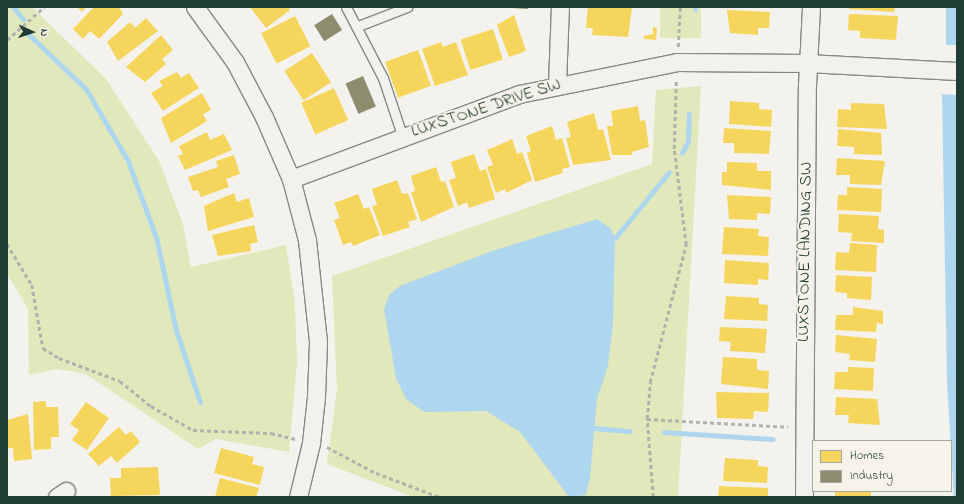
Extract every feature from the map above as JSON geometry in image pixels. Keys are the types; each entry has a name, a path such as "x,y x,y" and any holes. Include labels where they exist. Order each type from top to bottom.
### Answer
{"street":[{"path":"195,7 235,62 291,179 307,240 314,288 318,342 311,443 298,497"},
{"path":"557,84 560,7"},
{"name":"LUXSTONE LANDING SW","path":"804,497 803,427 807,63 811,7"},
{"name":"LUXSTONE DRIVE SW","path":"291,179 402,135 557,84 677,62 807,63 957,71"}],"lane":[{"path":"346,7 358,26 383,78 402,135"},
{"path":"358,26 407,7"}],"path":[{"path":"7,40 44,7"},
{"path":"653,497 647,419 650,382 686,245 674,149 680,7"},
{"path":"7,244 32,285 43,348 59,358 120,381 151,406 193,430 270,433 327,447 376,473 440,497"},
{"path":"647,419 803,427"}],"green space":[{"path":"7,7 32,7 106,79 159,161 183,224 191,267 286,245 295,303 297,363 289,452 216,439 198,449 86,374 57,369 29,375 28,309 7,274"},
{"path":"660,7 701,7 701,38 660,38"},
{"path":"701,86 678,497 413,497 327,464 337,390 332,276 652,164 656,90"}],"water":[{"path":"946,7 957,7 957,45 946,45"},
{"path":"942,94 957,95 957,497 954,497 952,440 950,440 947,383"},
{"path":"597,219 610,228 615,238 613,324 608,366 597,399 590,478 586,495 569,497 520,432 486,411 424,412 406,399 396,378 384,309 389,295 400,286 492,251"}],"building: Homes":[{"path":"77,7 86,7 82,12"},
{"path":"94,7 119,7 123,14 99,39 90,31 83,39 73,29"},
{"path":"250,7 288,7 290,10 266,28"},
{"path":"588,7 632,7 628,37 592,35 593,28 586,28"},
{"path":"849,7 895,7 894,12 849,9"},
{"path":"727,10 770,12 769,28 758,28 758,35 730,33"},
{"path":"849,14 898,16 896,40 860,38 860,31 848,30"},
{"path":"514,15 526,51 509,57 497,25"},
{"path":"295,16 310,46 277,64 261,33"},
{"path":"146,18 158,31 118,61 107,42 130,22 135,28"},
{"path":"653,27 657,28 656,40 644,39 644,36 653,34"},
{"path":"493,29 503,59 471,70 461,40"},
{"path":"161,35 173,50 162,59 166,64 145,82 126,67"},
{"path":"441,42 443,47 456,42 468,75 435,86 422,49"},
{"path":"418,50 431,86 398,98 385,62"},
{"path":"312,53 331,82 303,100 284,71"},
{"path":"177,72 181,78 189,73 199,88 163,111 151,93 163,86 159,81"},
{"path":"334,88 348,120 315,135 301,103"},
{"path":"202,93 211,110 203,114 207,121 171,143 161,118"},
{"path":"730,101 759,103 759,109 772,110 771,127 729,124"},
{"path":"851,103 884,104 887,129 837,127 838,109 851,110"},
{"path":"638,106 640,121 645,120 649,147 632,152 632,155 612,155 607,126 613,126 611,111"},
{"path":"594,113 598,130 603,129 611,160 573,165 566,138 571,137 567,122"},
{"path":"552,126 556,140 562,138 570,167 562,169 563,173 535,182 527,153 531,151 526,136"},
{"path":"724,128 771,131 769,154 734,153 734,143 723,143"},
{"path":"838,129 881,133 882,155 854,154 854,147 837,146"},
{"path":"207,132 210,140 224,134 232,150 185,170 178,156 183,154 179,146"},
{"path":"512,139 517,154 522,152 532,180 506,193 505,189 496,193 487,167 493,165 487,150"},
{"path":"474,154 480,171 486,169 495,199 469,208 467,202 458,206 449,180 456,178 451,162"},
{"path":"234,155 240,174 226,179 229,187 201,197 198,190 193,191 188,177 218,167 216,161"},
{"path":"837,158 885,161 881,185 850,184 850,175 836,175"},
{"path":"727,162 757,163 757,171 771,171 771,190 722,185 722,172 727,172"},
{"path":"436,167 441,182 445,181 454,207 421,222 411,192 415,191 411,176"},
{"path":"397,180 402,194 408,193 417,219 408,222 410,227 383,236 372,206 377,205 372,189"},
{"path":"847,187 882,189 881,212 837,210 838,195 847,195"},
{"path":"234,193 237,202 249,198 254,217 208,231 204,206"},
{"path":"358,194 364,209 369,207 380,235 353,246 351,242 343,245 334,220 340,218 334,203"},
{"path":"727,195 771,197 770,214 757,213 757,220 729,219"},
{"path":"839,214 879,216 878,229 884,230 884,243 851,241 852,233 838,232"},
{"path":"254,225 258,242 250,244 251,251 218,256 212,235"},
{"path":"724,227 759,229 758,236 769,237 768,256 722,254"},
{"path":"850,243 877,245 876,272 835,270 836,252 849,253"},
{"path":"725,260 769,263 768,280 758,279 758,285 724,283"},
{"path":"836,275 872,277 871,300 847,298 847,293 835,292"},
{"path":"726,296 759,298 759,304 768,305 767,321 724,319"},
{"path":"853,307 883,311 883,324 877,323 876,332 835,330 836,315 853,315"},
{"path":"720,327 767,329 765,353 730,351 731,342 719,341"},
{"path":"836,335 877,339 875,362 849,360 850,354 835,352"},
{"path":"723,357 757,359 757,370 769,371 768,389 721,384"},
{"path":"848,367 874,368 873,391 834,389 835,372 848,372"},
{"path":"716,392 769,393 768,412 754,411 753,419 717,418"},
{"path":"836,397 877,399 880,425 848,423 849,415 835,415"},
{"path":"46,401 46,407 58,407 59,437 51,437 51,449 34,450 33,402"},
{"path":"86,402 109,418 87,450 72,440 79,430 70,424"},
{"path":"28,414 32,459 14,461 13,448 7,448 7,420"},
{"path":"119,427 126,435 131,431 140,442 117,463 111,456 99,466 88,454"},
{"path":"221,448 254,457 252,464 264,467 260,485 214,473"},
{"path":"725,458 758,460 758,466 768,467 767,483 723,481"},
{"path":"158,467 160,495 111,496 110,478 121,478 121,468"},
{"path":"220,478 259,488 256,497 215,497"},
{"path":"719,486 768,488 768,497 718,497"},
{"path":"835,492 871,492 871,497 835,497"}],"building: Industry":[{"path":"528,7 528,9 512,8"},
{"path":"332,14 342,30 324,41 314,25"},
{"path":"363,76 376,106 358,114 346,83"}],"waterway":[{"path":"13,7 23,19"},
{"path":"25,31 86,89 128,161 156,237 176,330 200,402"},
{"path":"682,153 688,141 689,114"},
{"path":"615,238 669,172"},
{"path":"594,428 630,431"},
{"path":"664,432 773,439"}]}
